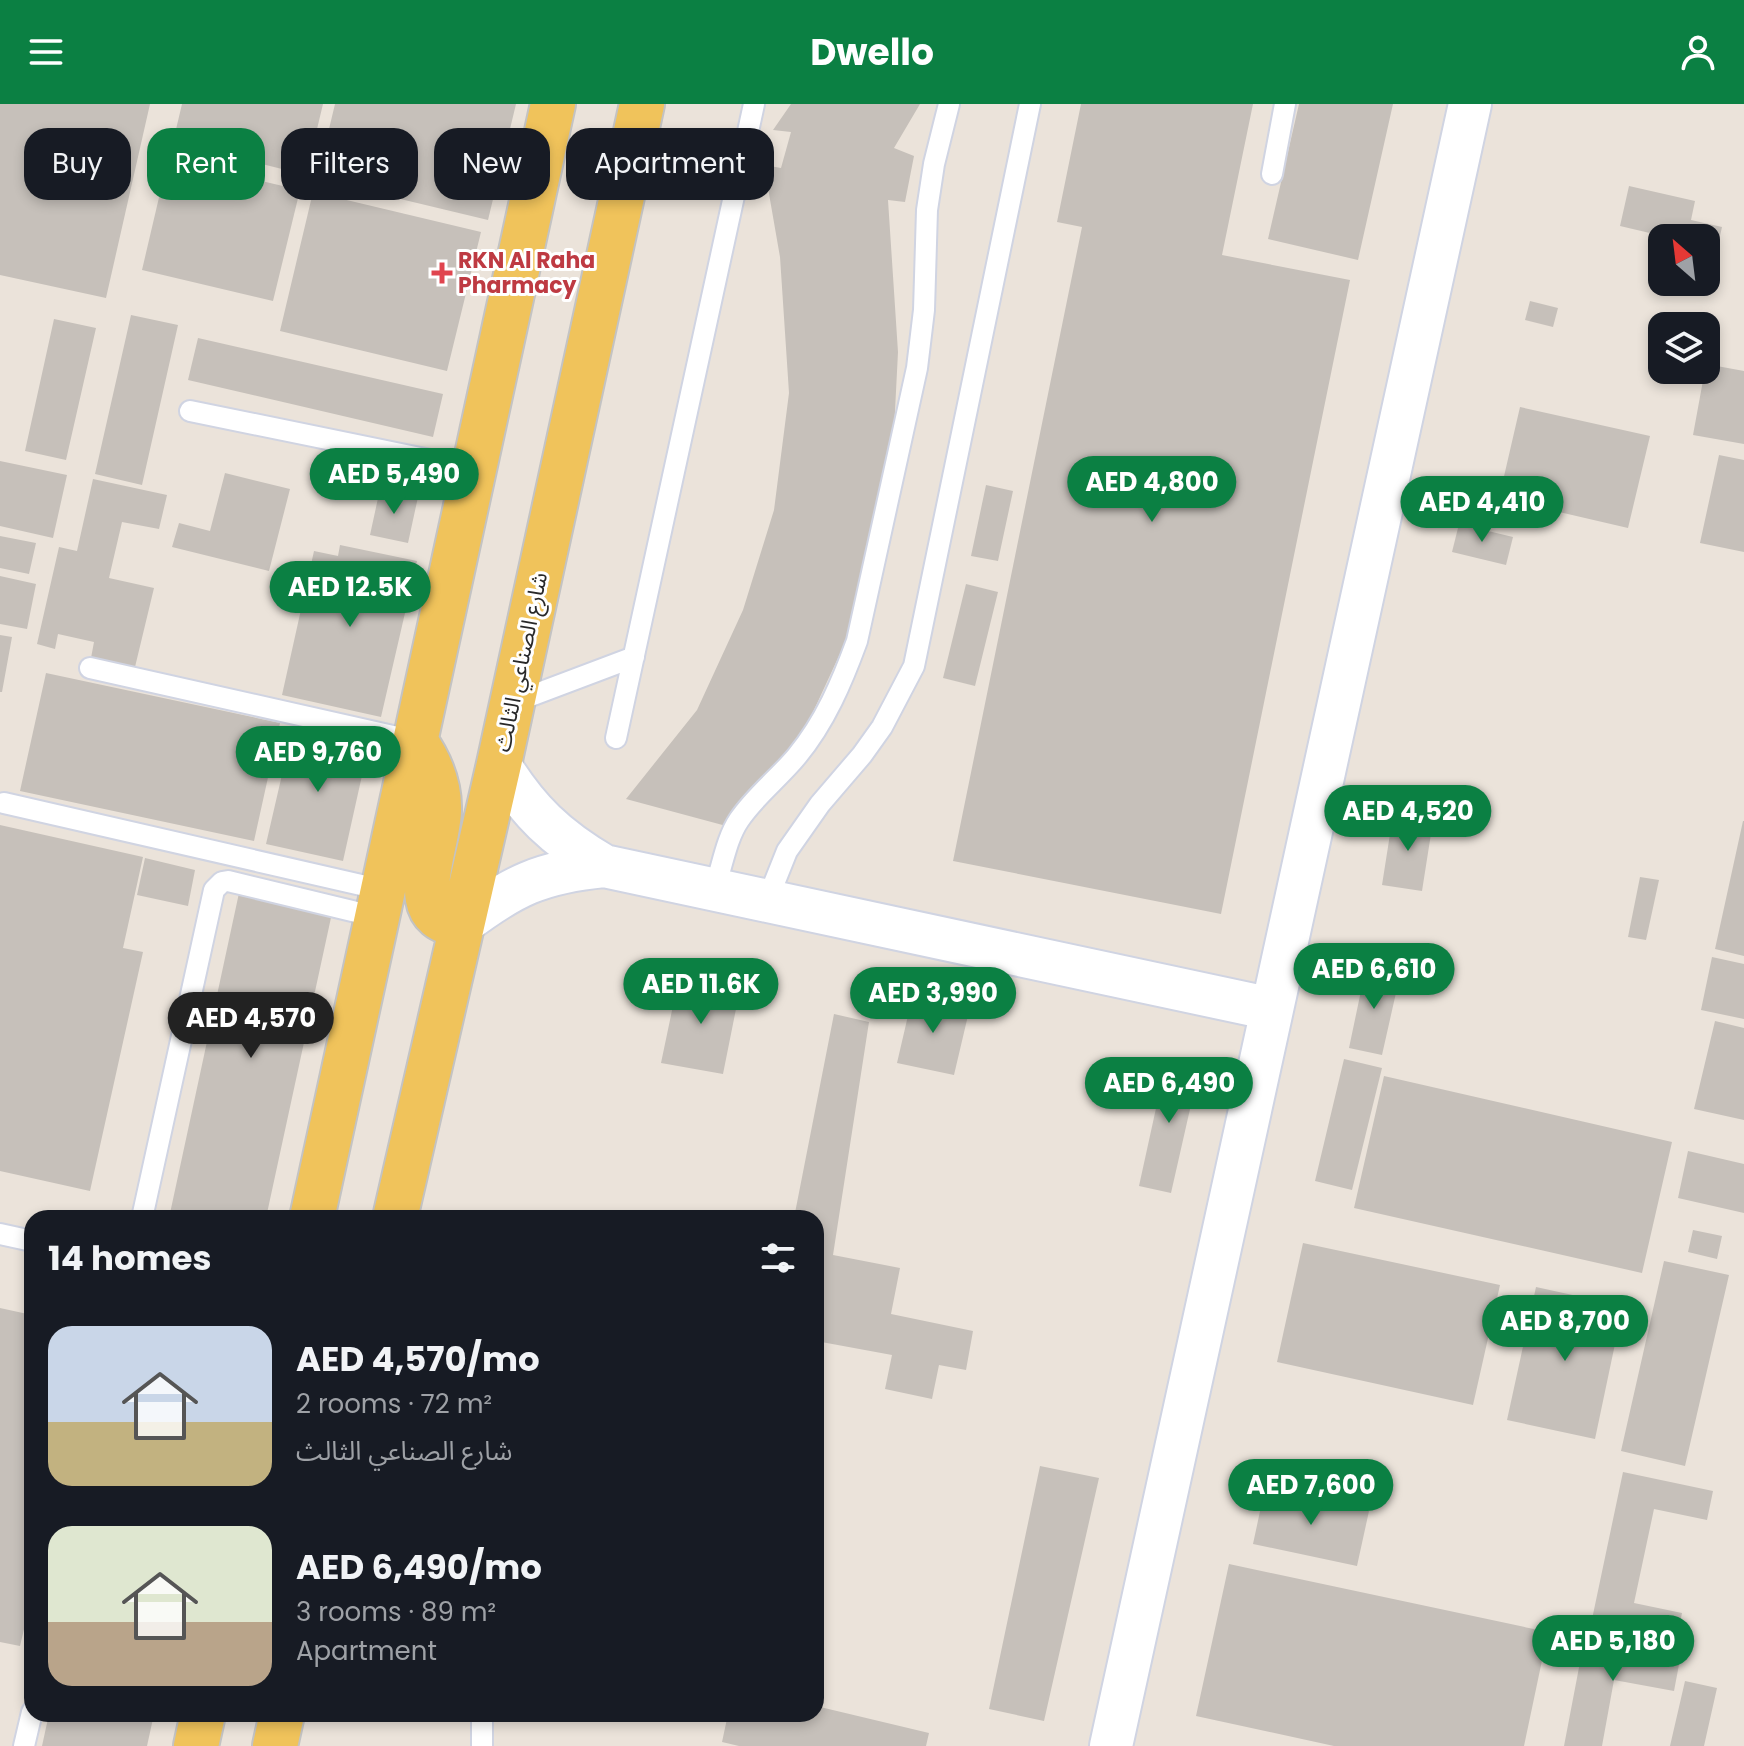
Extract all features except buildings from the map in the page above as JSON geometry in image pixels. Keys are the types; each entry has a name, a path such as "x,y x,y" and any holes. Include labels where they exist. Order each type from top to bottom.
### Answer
{"main road":[{"path":"319,1210 380,904 553,104"},
{"name":"شارع الصناعي الثالث","path":"397,1210 499,764 642,104"},
{"path":"415,741 429,760 439,808 426,900 433,914 446,923 462,924"},
{"path":"196,1746 201,1722"},
{"path":"275,1746 280,1722"}],"street":[{"path":"1111,1746 1470,104"},
{"path":"499,764 519,795 543,823 572,847 604,866"},
{"path":"462,924 494,900 528,881 565,870 604,866 1272,1009"}],"lane":[{"path":"616,738 754,104"},
{"path":"714,890 736,823 798,756 822,720 842,682 857,641 917,368 924,310 927,210 934,164 949,104"},
{"path":"767,901 787,851 802,827 882,727 914,666 1030,104"},
{"path":"1272,174 1285,104"},
{"path":"190,411 474,469"},
{"path":"512,703 634,657"},
{"path":"90,668 415,741"},
{"path":"4,803 380,904"},
{"path":"144,1210 210,906 217,886 228,881 380,904"},
{"path":"0,1234 24,1239"},
{"path":"24,1746 30,1722"},
{"path":"482,1722 482,1746"}],"place":[{"name":"RKN Al Raha Pharmacy","path":"442,273"}]}
